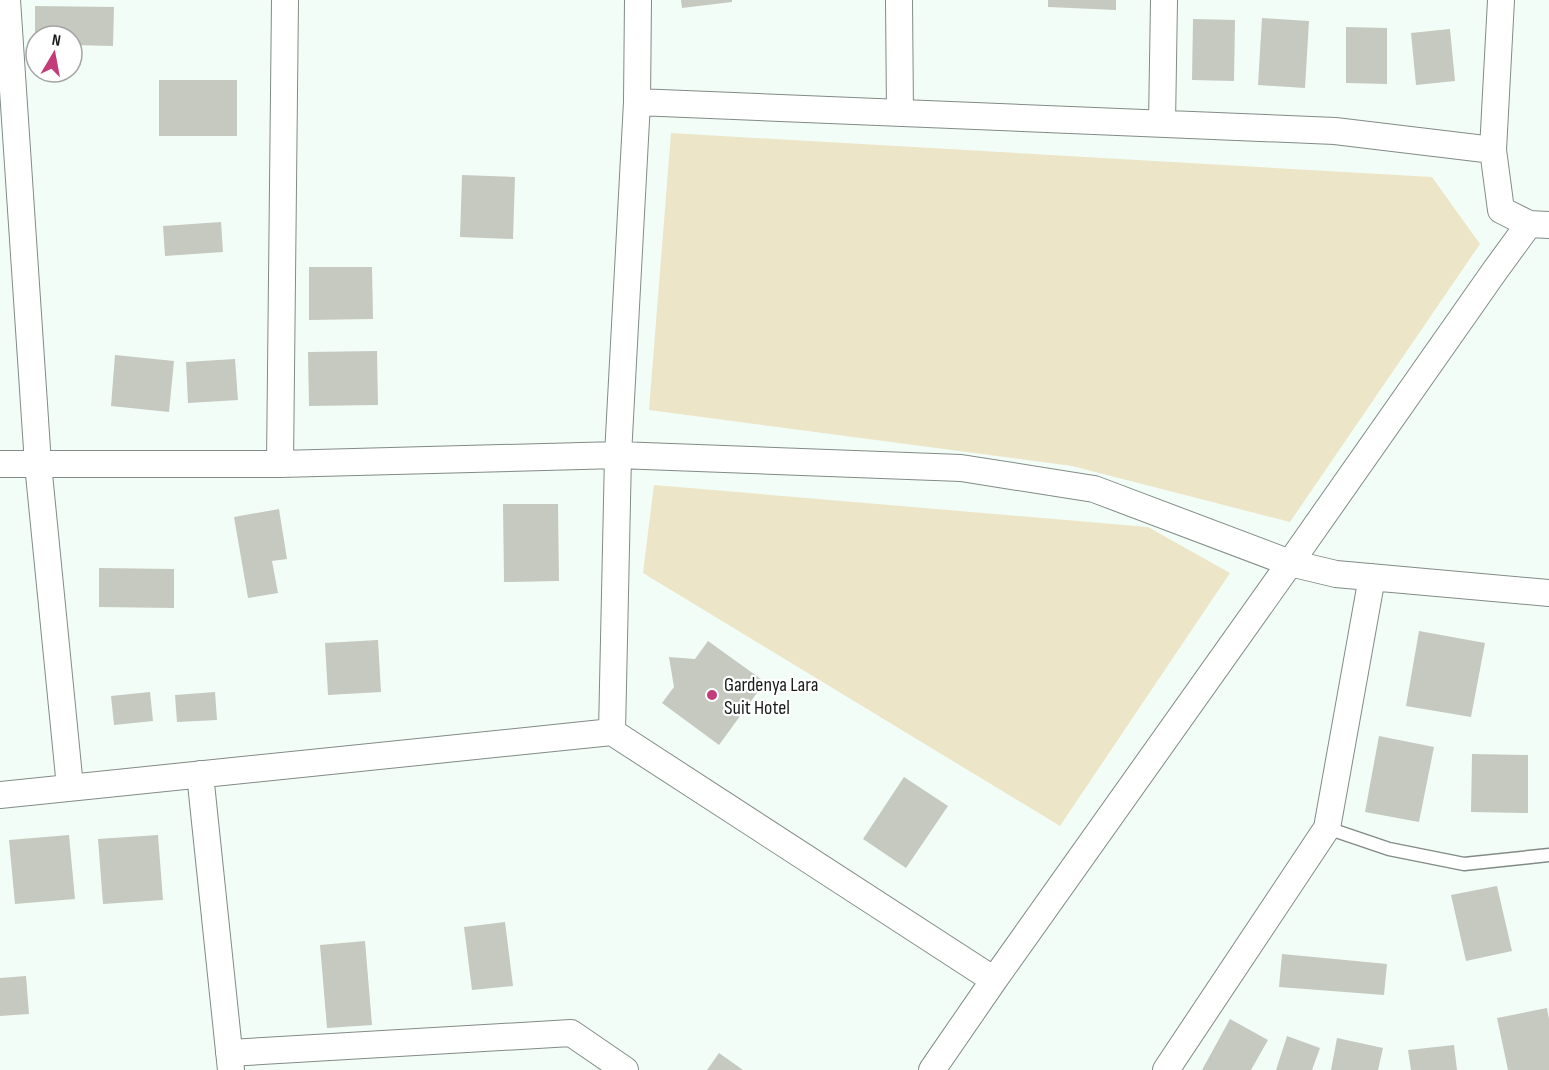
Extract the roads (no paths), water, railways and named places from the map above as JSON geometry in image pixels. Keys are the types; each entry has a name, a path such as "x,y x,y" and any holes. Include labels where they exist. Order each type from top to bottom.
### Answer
{"street":[{"path":"7,0 38,464 70,787"},
{"path":"280,464 285,0"},
{"path":"612,732 618,455 637,102 638,0"},
{"path":"899,0 900,113"},
{"path":"1162,124 1164,0"},
{"path":"932,1070 993,980 1290,563 1487,281 1539,225 1501,210 1493,150 1501,0"},
{"path":"637,102 1335,131 1493,150"},
{"path":"0,464 280,464 618,455 962,468 1094,489 1290,563 1336,574 1549,593"},
{"path":"1166,1070 1327,828 1372,577"},
{"path":"0,795 612,732 993,980"},
{"path":"200,774 230,1062 571,1033 625,1070"}],"lane":[{"path":"1327,828 1389,849 1464,864 1549,855"}],"place":[{"name":"Gardenya Lara Suit Hotel","path":"712,695"}]}
